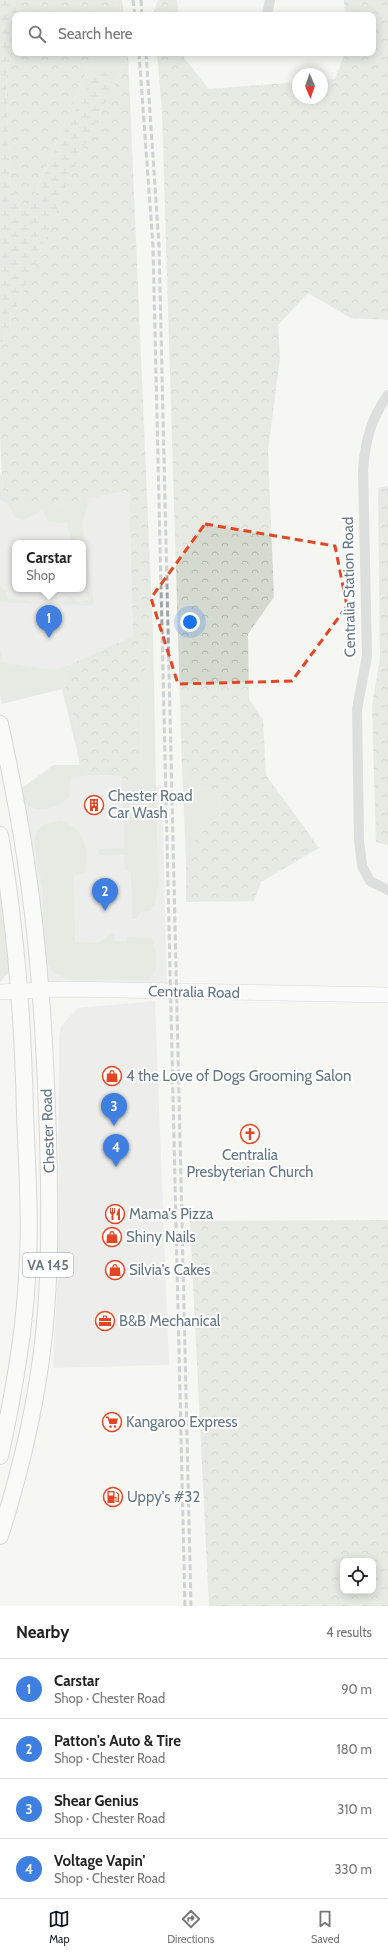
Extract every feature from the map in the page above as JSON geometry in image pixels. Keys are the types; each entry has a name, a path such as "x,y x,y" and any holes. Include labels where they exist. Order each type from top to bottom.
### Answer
{"main road":[{"name":"Chester Road","path":"0,724 16,800 26,862 41,989 46,1074 50,1236 47,1296 38,1382 22,1454 0,1536"},
{"name":"Chester Road","path":"0,835 6,868 24,1051 29,1228 27,1276 17,1373 0,1456"},
{"name":"Centralia Road","path":"0,992 41,989 388,995"}],"street":[{"path":"268,12 270,0"},
{"name":"Centralia Station Road","path":"388,395 373,421 365,445 363,470 367,656 357,709 359,840 362,866 370,881 388,890"}],"highlighted area":[{"path":"205,524 335,546 347,606 292,681 178,684 151,598"}],"shaded area":[{"path":"125,491 129,493 133,636 73,663 66,674 0,681 0,499 5,497 56,506"},
{"path":"54,765 80,765 93,775 122,776 140,786 162,785 167,991 41,989 14,788 23,787"},
{"path":"155,1001 169,1365 53,1368 58,1269 59,1039 61,1026 78,1008"}],"green space":[{"path":"0,0 22,0 20,12 12,12 12,54 6,75 10,181 20,211 30,205 70,120 94,76 104,72 112,77 112,89 78,158 0,348"},
{"path":"22,0 117,0 112,12 20,12"},
{"path":"117,0 122,0 124,12 112,12"},
{"path":"158,0 177,0 179,12 154,11"},
{"path":"344,0 388,0 388,320 351,318 308,293 278,325 280,358 268,450 274,597 248,634 249,699 263,720 266,775 319,848 261,882 254,901 186,902 186,861 195,839 221,814 218,794 190,783 182,767 162,110 157,56 184,56 209,89 292,82 292,104 328,104 328,80 335,79 344,56 376,56 376,12 345,12"},
{"path":"12,54 12,56 93,56 30,205 20,211 10,181 6,75"},
{"path":"93,56 128,56 78,158 23,291 20,211 30,205"},
{"path":"128,56 153,635 141,687 142,782 140,786 122,779 122,776 93,775 80,765 78,755 80,742 65,684 66,674 73,663 133,636 129,493 125,491 56,506 10,502 3,495 0,438 0,348 78,158"},
{"path":"2,473 3,495 10,502 56,506 88,499 82,524 84,540 71,540 67,523 48,522 43,510 22,521 15,518 9,505 0,499 0,476"},
{"path":"388,486 388,845 376,842 372,706 380,659 378,488"},
{"path":"86,550 94,603 90,606 0,602 0,587 6,590 8,598 49,602 58,601 72,596 78,602 88,600 86,592"},
{"path":"153,635 158,885 155,904 150,911 140,912 137,919 132,919 131,873 125,870 124,855 99,855 97,852 100,849 124,848 122,779 140,786 142,782 141,687"},
{"path":"0,650 3,663 54,670 71,665 66,674 65,684 80,742 78,755 62,689 2,704 0,695"},
{"path":"54,765 80,765 93,775 70,777 69,797 56,806 47,809 32,807 26,803 22,797 22,788"},
{"path":"182,767 190,783 218,794 221,814 195,839 186,861"},
{"path":"60,821 69,824 80,834 86,848 85,873 74,875 75,942 98,943 111,933 115,933 115,941 127,941 127,937 151,938 155,948 156,966 152,977 149,980 70,979 58,975 52,971 48,965 45,958 42,940 43,892 36,853 35,838 41,827"},
{"path":"0,885 11,962 9,972 0,982"},
{"path":"388,1220 388,1606 209,1606 190,1221"}],"railway":[{"path":"133,0 135,12"},
{"path":"141,0 142,12"},
{"path":"139,56 153,246 185,1606"},
{"path":"146,56 159,246 191,1606"}],"place":[{"name":"Carstar","path":"49,638"},
{"name":"Chester Road Car Wash","path":"94,805"},
{"name":"Patton's Auto & Tire","path":"105,911"},
{"name":"4 the Love of Dogs Grooming Salon","path":"112,1076"},
{"name":"Shear Genius","path":"114,1126"},
{"name":"Centralia Presbyterian Church","path":"250,1134"},
{"name":"Voltage Vapin'","path":"116,1167"},
{"name":"Mama's Pizza","path":"115,1214"},
{"name":"Shiny Nails","path":"112,1237"},
{"name":"Silvia's Cakes","path":"115,1270"},
{"name":"B&B Mechanical","path":"105,1321"},
{"name":"Kangaroo Express","path":"112,1422"},
{"name":"Uppy's #32","path":"113,1497"}]}
